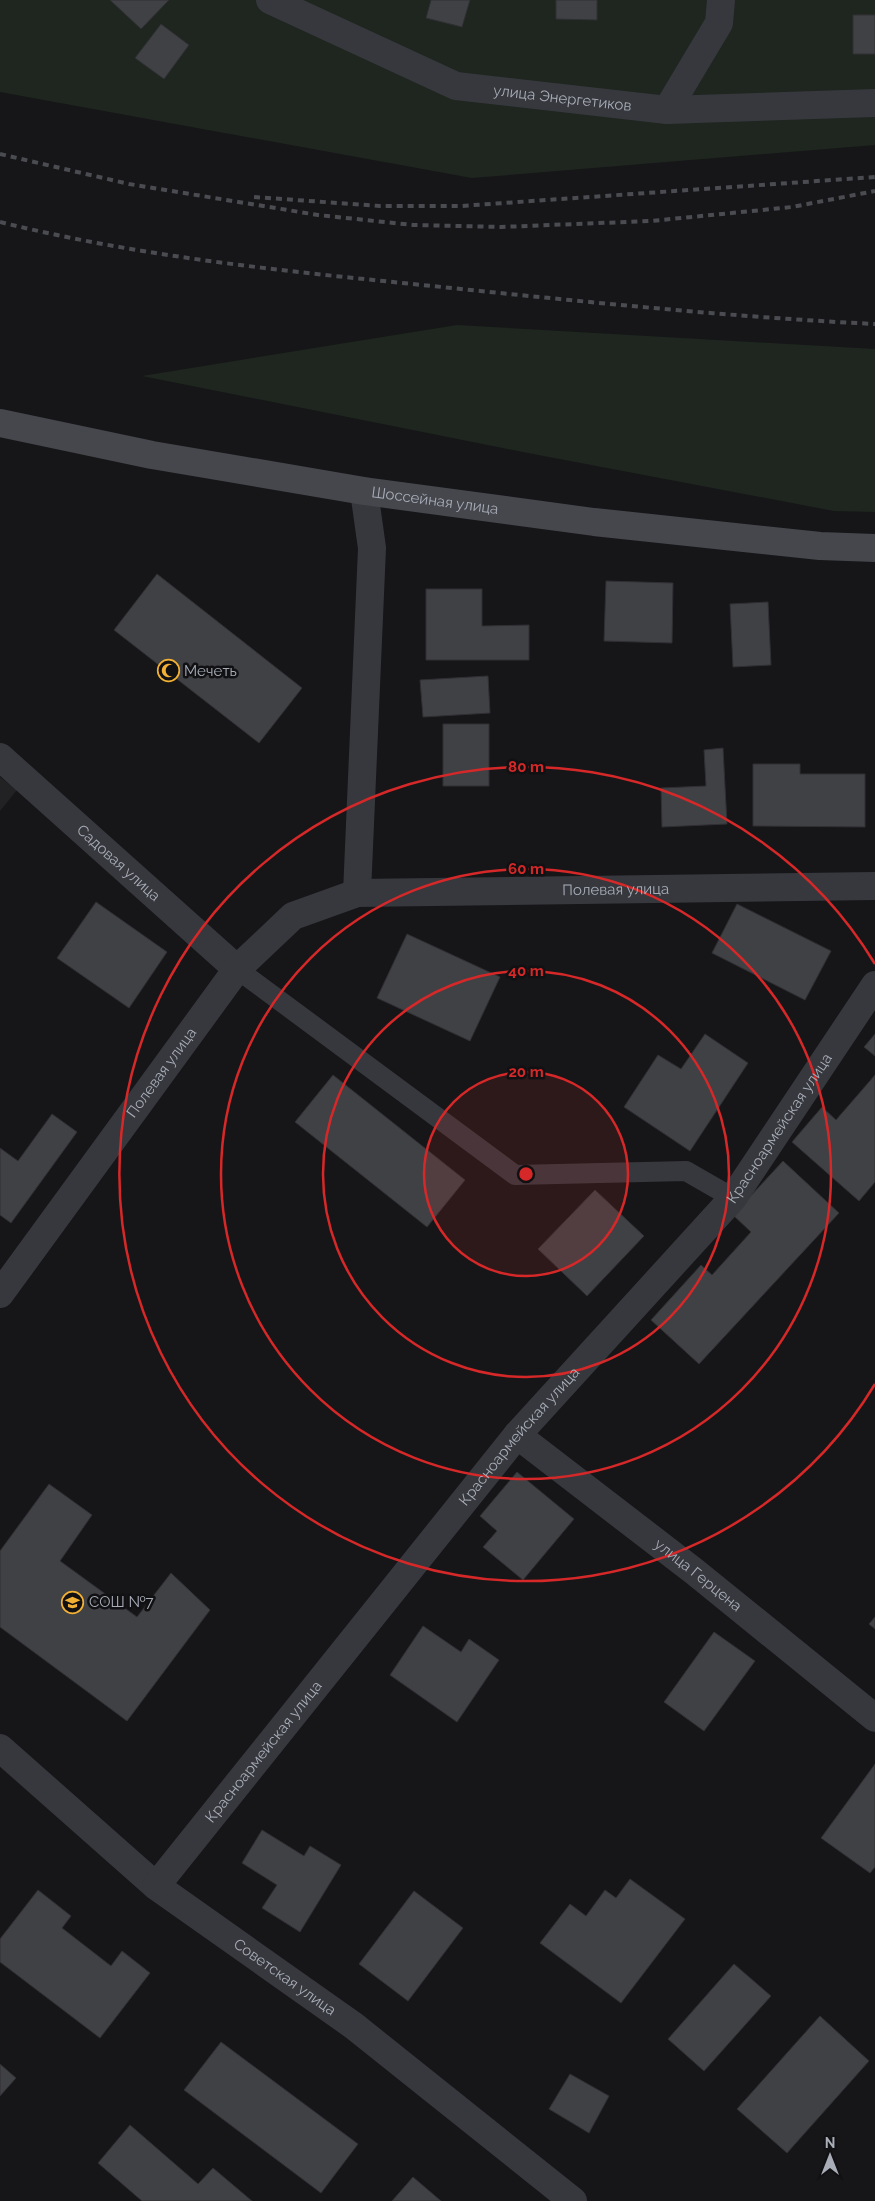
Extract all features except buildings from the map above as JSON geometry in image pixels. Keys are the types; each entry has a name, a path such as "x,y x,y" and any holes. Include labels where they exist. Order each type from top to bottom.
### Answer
{"main road":[{"name":"Шоссейная улица","path":"0,423 152,455 364,491 594,522 820,546 875,548"}],"street":[{"name":"улица Энергетиков","path":"270,0 456,86 666,110 875,103"},
{"path":"666,110 719,23 721,0"},
{"path":"357,893 372,548 364,491"},
{"name":"Садовая улица","path":"0,756 237,969"},
{"name":"Полевая улица","path":"0,1294 237,969 293,916 357,893 875,886"},
{"name":"Красноармейская улица","path":"156,1886 517,1434 733,1198 875,985"},
{"name":"улица Герцена","path":"517,1434 695,1572 875,1718"},
{"name":"Советская улица","path":"0,1748 156,1886 354,2026 573,2201"}],"lane":[{"path":"237,969 515,1175 686,1171 733,1198"}],"shaded area":[{"path":"0,0 875,0 875,145 472,178 0,92"},
{"path":"457,325 875,349 875,512 834,511 528,453 142,376"},
{"path":"0,777 17,790 0,811"}],"railway":[{"path":"0,154 129,184 318,215 413,225 501,227 651,221 792,207 875,191"},
{"path":"254,197 380,206 461,206 875,177"},
{"path":"0,222 109,245 331,276 658,308 875,324"}],"place":[{"name":"Мечеть","path":"168,671"},
{"name":"СОШ №7","path":"73,1602"}]}
